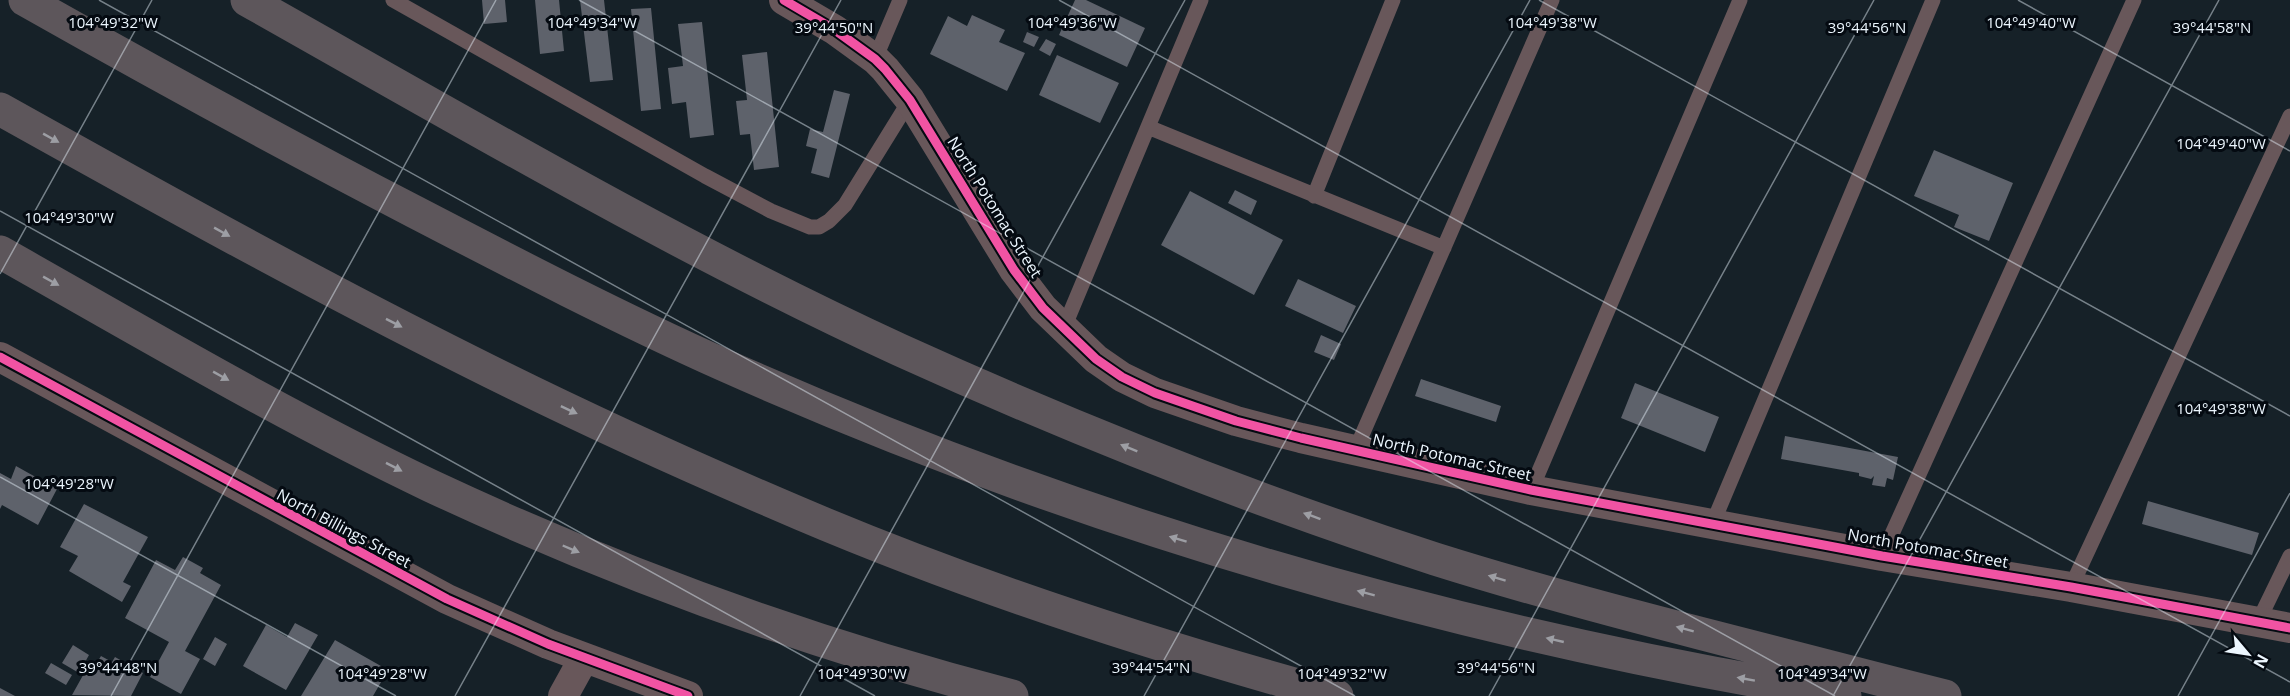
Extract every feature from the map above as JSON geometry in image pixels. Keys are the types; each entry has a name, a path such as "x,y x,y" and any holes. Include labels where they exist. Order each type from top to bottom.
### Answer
{"highway":[{"path":"26,0 174,84 330,168 612,313 748,376 946,457 1146,528 1377,596 1631,657 1845,696"},
{"path":"247,0 562,176 764,283 898,349 1084,430 1294,509 1493,577 1592,605 1945,696"},
{"path":"0,109 306,278 420,337 540,396 710,474 839,529 985,585 1175,649 1337,696"},
{"path":"0,252 315,427 527,530 607,564 756,619 893,664 1012,696"}],"street":[{"name":"North Potomac Street","path":"784,0 835,30 875,59 910,100 1014,270 1043,308 1084,350 1113,372 1155,393 1236,421 1355,451 1531,490 1882,556 2071,587 2290,628"},
{"name":"North Billings Street","path":"0,357 426,588 495,622 688,696"},
{"path":"563,696 584,658"}],"lane":[{"path":"393,0 705,176 810,227 829,221 845,205 910,100"},
{"path":"875,59 900,0"},
{"path":"1063,330 1202,0"},
{"path":"1314,196 1393,0"},
{"path":"1355,451 1552,0"},
{"path":"1531,490 1740,0"},
{"path":"1712,525 1934,0"},
{"path":"1882,556 2134,0"},
{"path":"2071,587 2290,116"},
{"path":"1148,127 1444,248"},
{"path":"2258,622 2290,556"}],"building":[{"path":"482,0 505,0 507,22 484,24"},
{"path":"535,0 559,0 564,51 540,54"},
{"path":"580,0 604,0 613,80 590,82"},
{"path":"1075,0 1086,0 1145,28 1127,67 1059,35"},
{"path":"651,8 661,109 641,111 631,9"},
{"path":"972,15 1005,30 999,42 1025,53 1007,91 930,54 948,16 967,26"},
{"path":"702,22 714,135 690,138 686,102 672,104 668,68 683,66 678,24"},
{"path":"1027,32 1039,37 1034,47 1023,42"},
{"path":"1046,39 1056,44 1050,56 1039,50"},
{"path":"767,52 779,167 754,170 750,134 740,135 736,101 747,100 742,55"},
{"path":"1057,55 1119,83 1100,123 1039,95"},
{"path":"834,90 850,94 829,178 811,173 817,149 806,146 810,129 823,132"},
{"path":"1934,150 2013,183 1989,241 1954,227 1959,215 1914,196"},
{"path":"1235,190 1257,201 1251,215 1228,203"},
{"path":"1190,191 1283,240 1254,295 1161,245"},
{"path":"1298,279 1356,306 1343,333 1285,306"},
{"path":"1321,335 1341,344 1334,360 1314,352"},
{"path":"1421,379 1501,406 1496,422 1415,396"},
{"path":"1635,383 1719,417 1705,452 1621,418"},
{"path":"1785,436 1898,457 1893,480 1887,478 1885,487 1872,485 1874,476 1871,479 1859,476 1859,473 1781,459"},
{"path":"16,466 57,489 38,525 2,505 0,509 0,473 11,479"},
{"path":"2148,501 2259,533 2252,555 2142,524"},
{"path":"84,504 148,537 123,582 131,586 122,602 69,571 78,556 60,547"},
{"path":"183,557 203,568 200,573 221,585 185,651 200,659 181,694 150,677 169,642 125,618 156,560 175,570"},
{"path":"295,623 318,635 286,690 243,666 266,625 287,637"},
{"path":"215,637 227,644 215,666 203,659"},
{"path":"335,640 388,670 373,696 301,696"},
{"path":"73,645 89,655 79,673 62,663"},
{"path":"101,656 112,662 115,657 143,673 131,696 72,695 87,668 92,671"},
{"path":"51,663 72,675 66,685 45,673"},
{"path":"0,688 15,696 0,696"}],"cycle path":[{"path":"784,0 835,30 885,69 910,100 1014,270 1043,308 1096,359 1122,377 1155,393 1236,421 1301,438 1531,490 1882,556 2071,587 2290,628"},
{"path":"0,357 447,599 548,644 688,696"}]}
